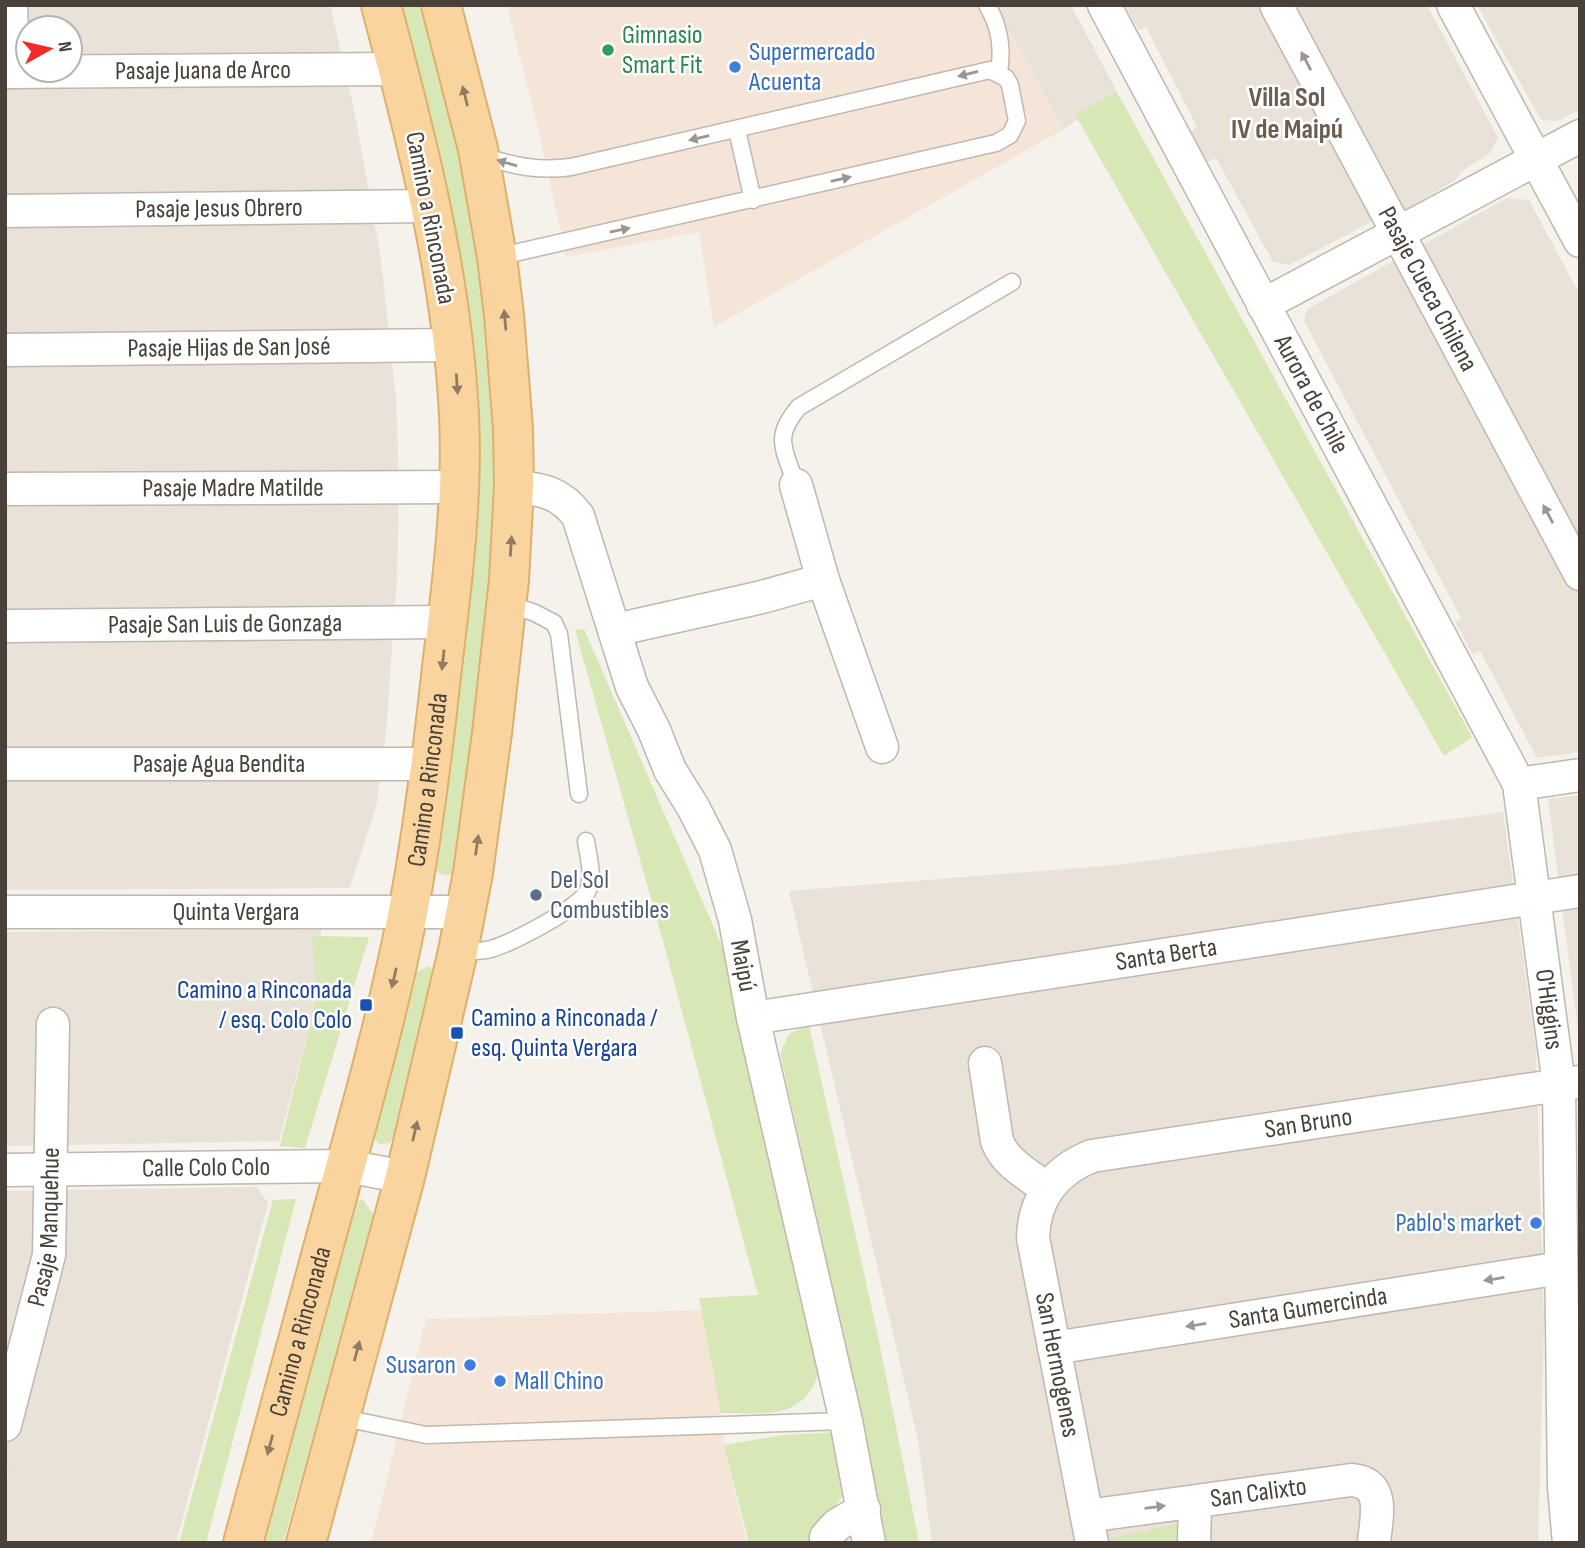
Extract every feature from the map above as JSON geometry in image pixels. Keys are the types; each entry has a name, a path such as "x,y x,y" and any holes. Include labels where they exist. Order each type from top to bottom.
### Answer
{"main road":[{"name":"Camino a Rinconada","path":"243,1543 346,1166 408,912 432,764 447,622 459,487 459,418 454,345 446,280 432,206 381,5"},
{"path":"306,1543 405,1177 458,951 473,873 506,603 514,486 509,372 497,257 478,149 441,5"}],"street":[{"path":"9,72 11,5"},
{"name":"Aurora de Chile","path":"1104,5 1519,784"},
{"name":"Pasaje Cueca Chilena","path":"1276,5 1580,574"},
{"path":"1453,5 1580,241"},
{"name":"Pasaje Juana de Arco","path":"9,72 398,69"},
{"path":"1263,305 1580,136"},
{"name":"Pasaje Jesus Obrero","path":"5,211 432,206"},
{"name":"Pasaje Hijas de San José","path":"5,350 454,345"},
{"path":"796,485 823,580 882,747"},
{"name":"Maipú","path":"514,486 538,489 558,496 568,502 578,516 632,687 654,730 670,770 715,850 735,920 753,1018 846,1421 869,1543"},
{"name":"Pasaje Madre Matilde","path":"5,489 459,487"},
{"path":"615,630 762,597 823,580"},
{"name":"Pasaje San Luis de Gonzaga","path":"5,626 447,622"},
{"name":"Pasaje Agua Bendita","path":"5,764 432,764"},
{"path":"1519,784 1580,775"},
{"name":"O'Higgins","path":"1519,784 1535,898 1569,1084 1561,1268 1572,1450 1556,1543"},
{"name":"Santa Berta","path":"753,1018 1580,891"},
{"name":"Quinta Vergara","path":"5,912 465,912"},
{"name":"Pasaje Manquehue","path":"5,1425 49,1255 53,1024"},
{"path":"985,1063 1000,1150 1047,1189"},
{"name":"San Bruno","path":"1047,1189 1072,1165 1092,1156 1569,1084"},
{"name":"Calle Colo Colo","path":"5,1170 346,1166 405,1177"},
{"name":"San Hermogenes","path":"1047,1189 1036,1212 1033,1238 1089,1529"},
{"name":"Santa Gumercinda","path":"1054,1348 1561,1268"},
{"name":"San Calixto","path":"1089,1529 1195,1503 1360,1480 1370,1486 1377,1499 1374,1543"},
{"name":"O'Higgins","path":"1564,1487 1569,1543"},
{"path":"1194,1543 1195,1503"},
{"path":"826,1543 825,1537 837,1525 864,1509"}],"lane":[{"path":"987,5 999,35 1002,53 999,73"},
{"path":"478,149 487,158 510,165 552,169 570,167 990,70 999,73 1010,85 1017,121 1010,135 1004,140 497,257"},
{"path":"737,130 752,200"},
{"path":"796,485 782,442 788,419 799,407 1012,282"},
{"path":"506,603 536,613 554,623 559,634 579,794"},
{"path":"458,951 487,950 515,940 579,901 588,891 590,875 586,841"},
{"path":"339,1417 426,1435 846,1421"}],"shaded area":[{"path":"5,5 330,5 354,109 381,260 396,399 399,487 397,576 386,732 377,803 350,888 5,890"},
{"path":"507,5 995,5 1064,129 714,327 699,232 566,257 542,144"},
{"path":"995,5 1071,5 1117,92 1064,129"},
{"path":"1124,5 1427,5 1498,138 1490,153 1465,169 1455,180 1405,210 1377,219 1289,265 1273,262 1216,158 1207,162 1191,131 1197,127 1146,27 1139,30"},
{"path":"1477,5 1580,5 1580,109 1558,121 1541,120"},
{"path":"1507,198 1529,200 1580,295 1580,752 1537,758 1480,651 1473,654 1455,622 1461,618 1304,321 1307,309"},
{"path":"1580,795 1580,1045 1548,799"},
{"path":"1503,812 1536,1051 1544,1324 1538,1543 932,1543 918,1440 789,891 1116,865"},
{"path":"321,929 318,993 279,1141 5,1146 5,932"},
{"path":"257,1187 268,1203 176,1543 5,1543 5,1488 9,1470 5,1470 5,1191"},
{"path":"702,1310 721,1413 724,1445 747,1543 371,1543 426,1319"}],"green space":[{"path":"397,5 431,5 499,348 498,568 456,873 447,875 439,873 435,868 452,762 461,596 470,493"},
{"path":"1117,92 1472,737 1444,756 1075,115"},
{"path":"584,629 728,960 821,1367 814,1385 805,1397 782,1411 721,1413 699,1298 758,1295 665,948 575,630"},
{"path":"312,936 369,937 305,1148 280,1146 317,996"},
{"path":"430,966 437,979 397,1135 389,1143 379,1144 370,1134 416,972"},
{"path":"809,1025 879,1341 919,1543 885,1543 838,1313 780,1053 789,1034"},
{"path":"296,1199 206,1543 179,1543 273,1200"},
{"path":"362,1199 375,1216 283,1543 257,1543 351,1207"},
{"path":"838,1432 848,1488 809,1543 749,1543 724,1445 784,1435"},
{"path":"1183,1523 1182,1543 1111,1543 1110,1538"}],"place":[{"name":"Gimnasio Smart Fit","path":"608,50"},
{"name":"Supermercado Acuenta","path":"735,67"},
{"name":"Del Sol Combustibles","path":"536,895"},
{"name":"Camino a Rinconada / esq. Colo Colo","path":"366,1005"},
{"name":"Camino a Rinconada / esq. Quinta Vergara","path":"457,1033"},
{"name":"Pablo's market","path":"1536,1223"},
{"name":"Susaron","path":"470,1365"},
{"name":"Mall Chino","path":"500,1381"}],"district":[{"name":"Villa Sol IV de Maipú","path":"1287,113"}]}
